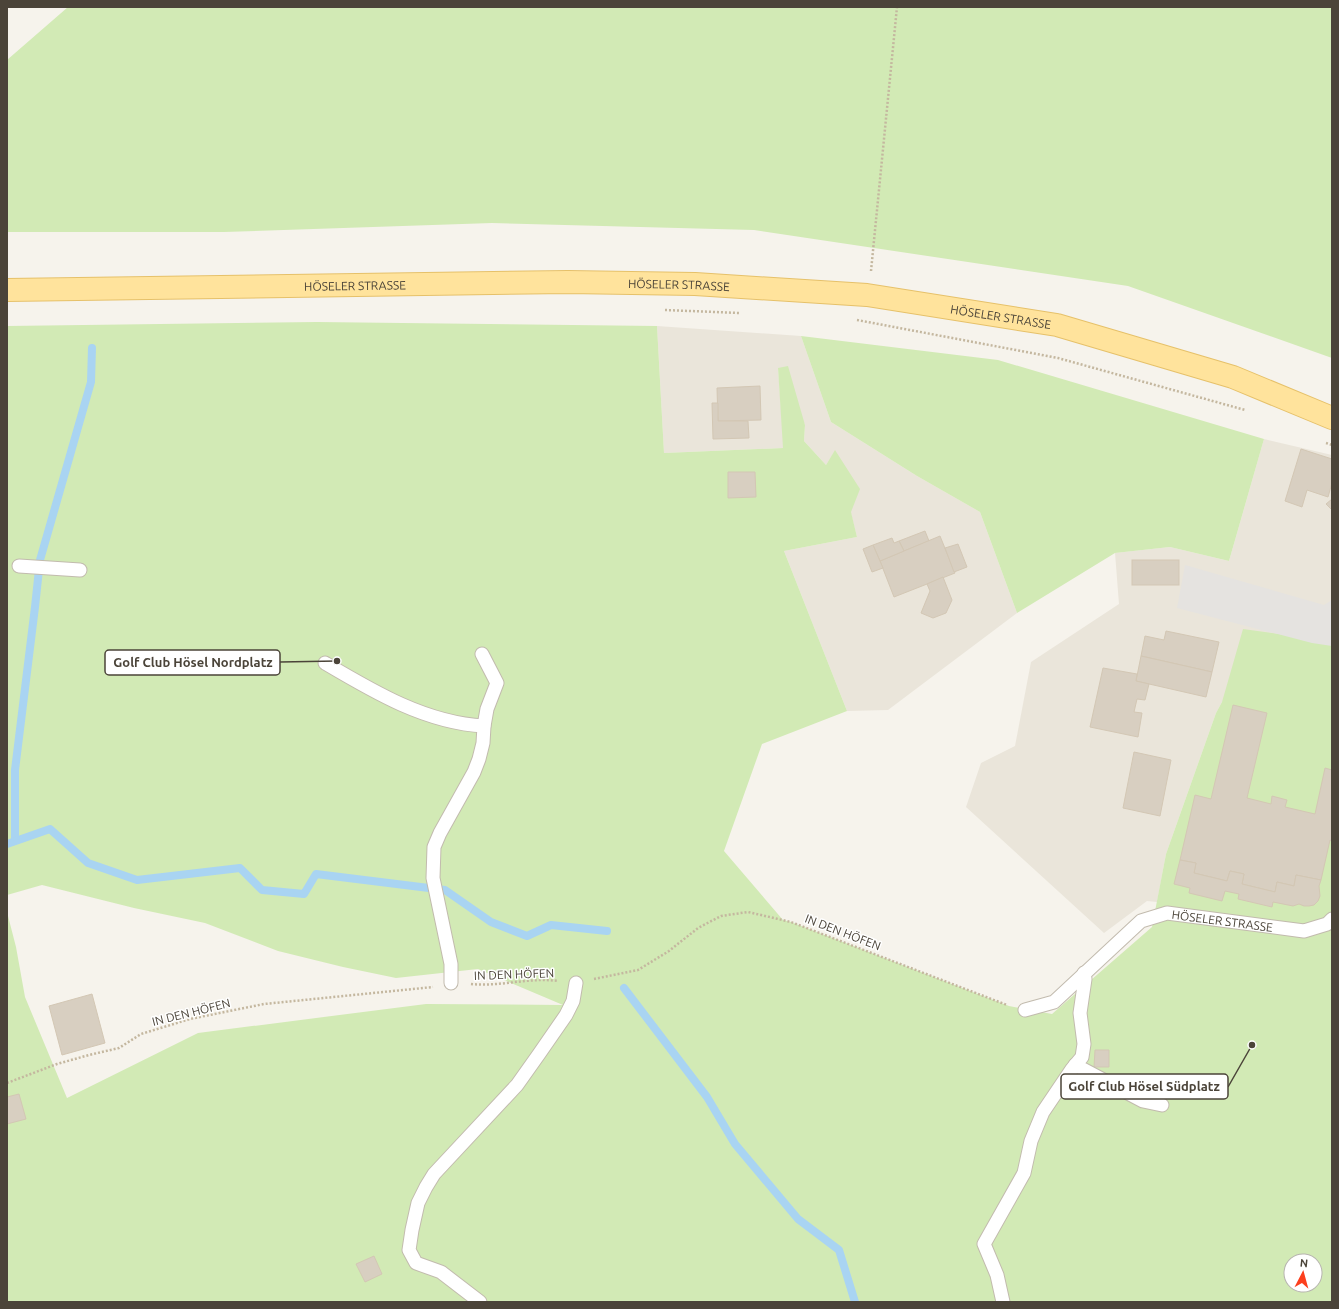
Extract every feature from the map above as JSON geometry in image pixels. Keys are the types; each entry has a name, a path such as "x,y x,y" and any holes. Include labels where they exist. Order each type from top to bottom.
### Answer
{"main road":[{"name":"HÖSELER STRASSE","path":"7,290 568,282 695,284 867,295 1057,325 1233,377 1332,418"}],"lane":[{"path":"19,566 80,570"},
{"path":"451,983 451,964 433,878 434,847 440,833 474,772 484,743 484,726 487,709 497,683 482,654"},
{"path":"325,663 385,698 434,717 464,725 484,726"},
{"name":"HÖSELER STRASSE","path":"1025,1010 1054,1002 1141,921 1167,913 1304,931 1327,924 1332,919"},
{"path":"1003,1302 997,1275 984,1244 1024,1174 1031,1142 1043,1112 1082,1057 1084,1044 1080,1013 1085,979 1084,974"},
{"path":"480,1302 441,1272 416,1263 409,1250 418,1203 434,1174 517,1085 566,1015 573,1001 576,983"},
{"path":"1075,1065 1143,1101 1162,1105"}],"path":[{"path":"867,295 872,271 897,7"},
{"path":"657,310 744,314"},
{"path":"854,320 1058,358 1252,412"},
{"path":"1325,442 1332,445"},
{"name":"IN DEN HÖFEN","path":"7,1084 57,1064 119,1048 141,1034 190,1019 264,1004 433,987 451,983 482,985 543,979 576,983 638,970 669,951 698,928 721,916 748,912 791,922 1009,1006 1025,1010"}],"shaded area":[{"path":"657,326 801,336 831,422 917,476 980,512 1017,613 888,710 847,711 784,551 857,537 835,451 826,465 804,441 805,425 778,368 784,448 664,453"},
{"path":"1264,439 1332,455 1332,600 1316,639 1222,702 1216,713 1166,854 1157,902 1147,901 1104,933 966,807 981,763 1015,746 1031,662 1119,604 1115,553 1170,547 1229,561"},
{"path":"1185,565 1324,605 1332,600 1332,646 1312,643 1177,608"}],"green space":[{"path":"68,7 1332,7 1332,358 1128,286 754,230 492,223 224,232 7,232 7,60"},
{"path":"317,322 657,326 664,453 783,448 778,368 788,366 805,425 804,441 826,465 835,450 860,489 851,512 857,537 784,551 847,711 762,744 724,851 783,920 1009,1006 1052,1014 1152,927 1166,854 1216,713 1222,702 1243,629 1316,639 1332,600 1332,1302 7,1302 7,912 16,947 25,997 67,1098 198,1033 426,1004 563,1005 478,969 396,978 278,951 205,923 134,908 42,885 7,895 7,326"},
{"path":"801,336 998,360 1264,439 1229,561 1170,547 1115,553 1017,613 980,512 917,476 831,422"}],"building":[{"path":"760,386 761,420 718,421 717,388"},
{"path":"712,403 718,403 718,421 748,421 749,438 713,439"},
{"path":"1301,449 1332,459 1332,483 1328,497 1307,490 1302,507 1285,501"},
{"path":"728,472 755,472 756,497 728,498"},
{"path":"1332,499 1332,510 1326,504"},
{"path":"925,531 929,541 904,551 899,541"},
{"path":"940,536 955,573 894,597 880,561"},
{"path":"892,538 894,543 899,541 904,551 880,561 873,545"},
{"path":"958,544 967,567 954,572 945,548"},
{"path":"873,545 883,568 872,572 863,549"},
{"path":"1132,560 1179,560 1179,585 1132,585"},
{"path":"943,577 952,600 946,613 933,618 921,613 930,591 927,584"},
{"path":"1166,631 1219,642 1212,672 1141,656 1145,636 1164,640"},
{"path":"1141,656 1212,672 1206,697 1136,681"},
{"path":"1103,668 1137,674 1136,681 1149,684 1145,700 1137,699 1134,712 1142,713 1138,737 1090,727"},
{"path":"1233,705 1267,713 1247,798 1271,804 1272,796 1287,800 1285,807 1315,814 1325,768 1332,770 1332,841 1330,840 1321,880 1296,875 1294,886 1277,882 1275,892 1242,884 1244,874 1230,871 1227,881 1194,873 1196,863 1180,860 1195,795 1211,799"},
{"path":"1134,752 1171,760 1160,816 1123,808"},
{"path":"1180,860 1196,863 1194,873 1227,881 1230,871 1244,874 1242,884 1275,892 1277,882 1294,886 1296,875 1321,880 1319,886 1320,896 1314,905 1304,906 1299,904 1293,906 1273,902 1272,907 1238,899 1239,894 1225,891 1222,901 1189,893 1190,888 1174,884"},
{"path":"92,994 105,1043 62,1055 49,1006"},
{"path":"1095,1050 1109,1050 1109,1067 1094,1067"},
{"path":"19,1094 26,1119 7,1124 7,1097"},
{"path":"374,1256 382,1274 365,1282 356,1264"}],"waterway":[{"path":"15,840 15,770 40,560 91,382 92,348"},
{"path":"7,844 50,829 88,863 137,880 240,868 262,890 304,894 316,874 445,890 491,922 527,936 551,925 607,931"},
{"path":"624,988 707,1097 735,1144 798,1219 839,1250 855,1302"}],"place":[{"name":"Golf Club Hösel Nordplatz","path":"337,661"},
{"name":"Golf Club Hösel Südplatz","path":"1252,1045"}]}
